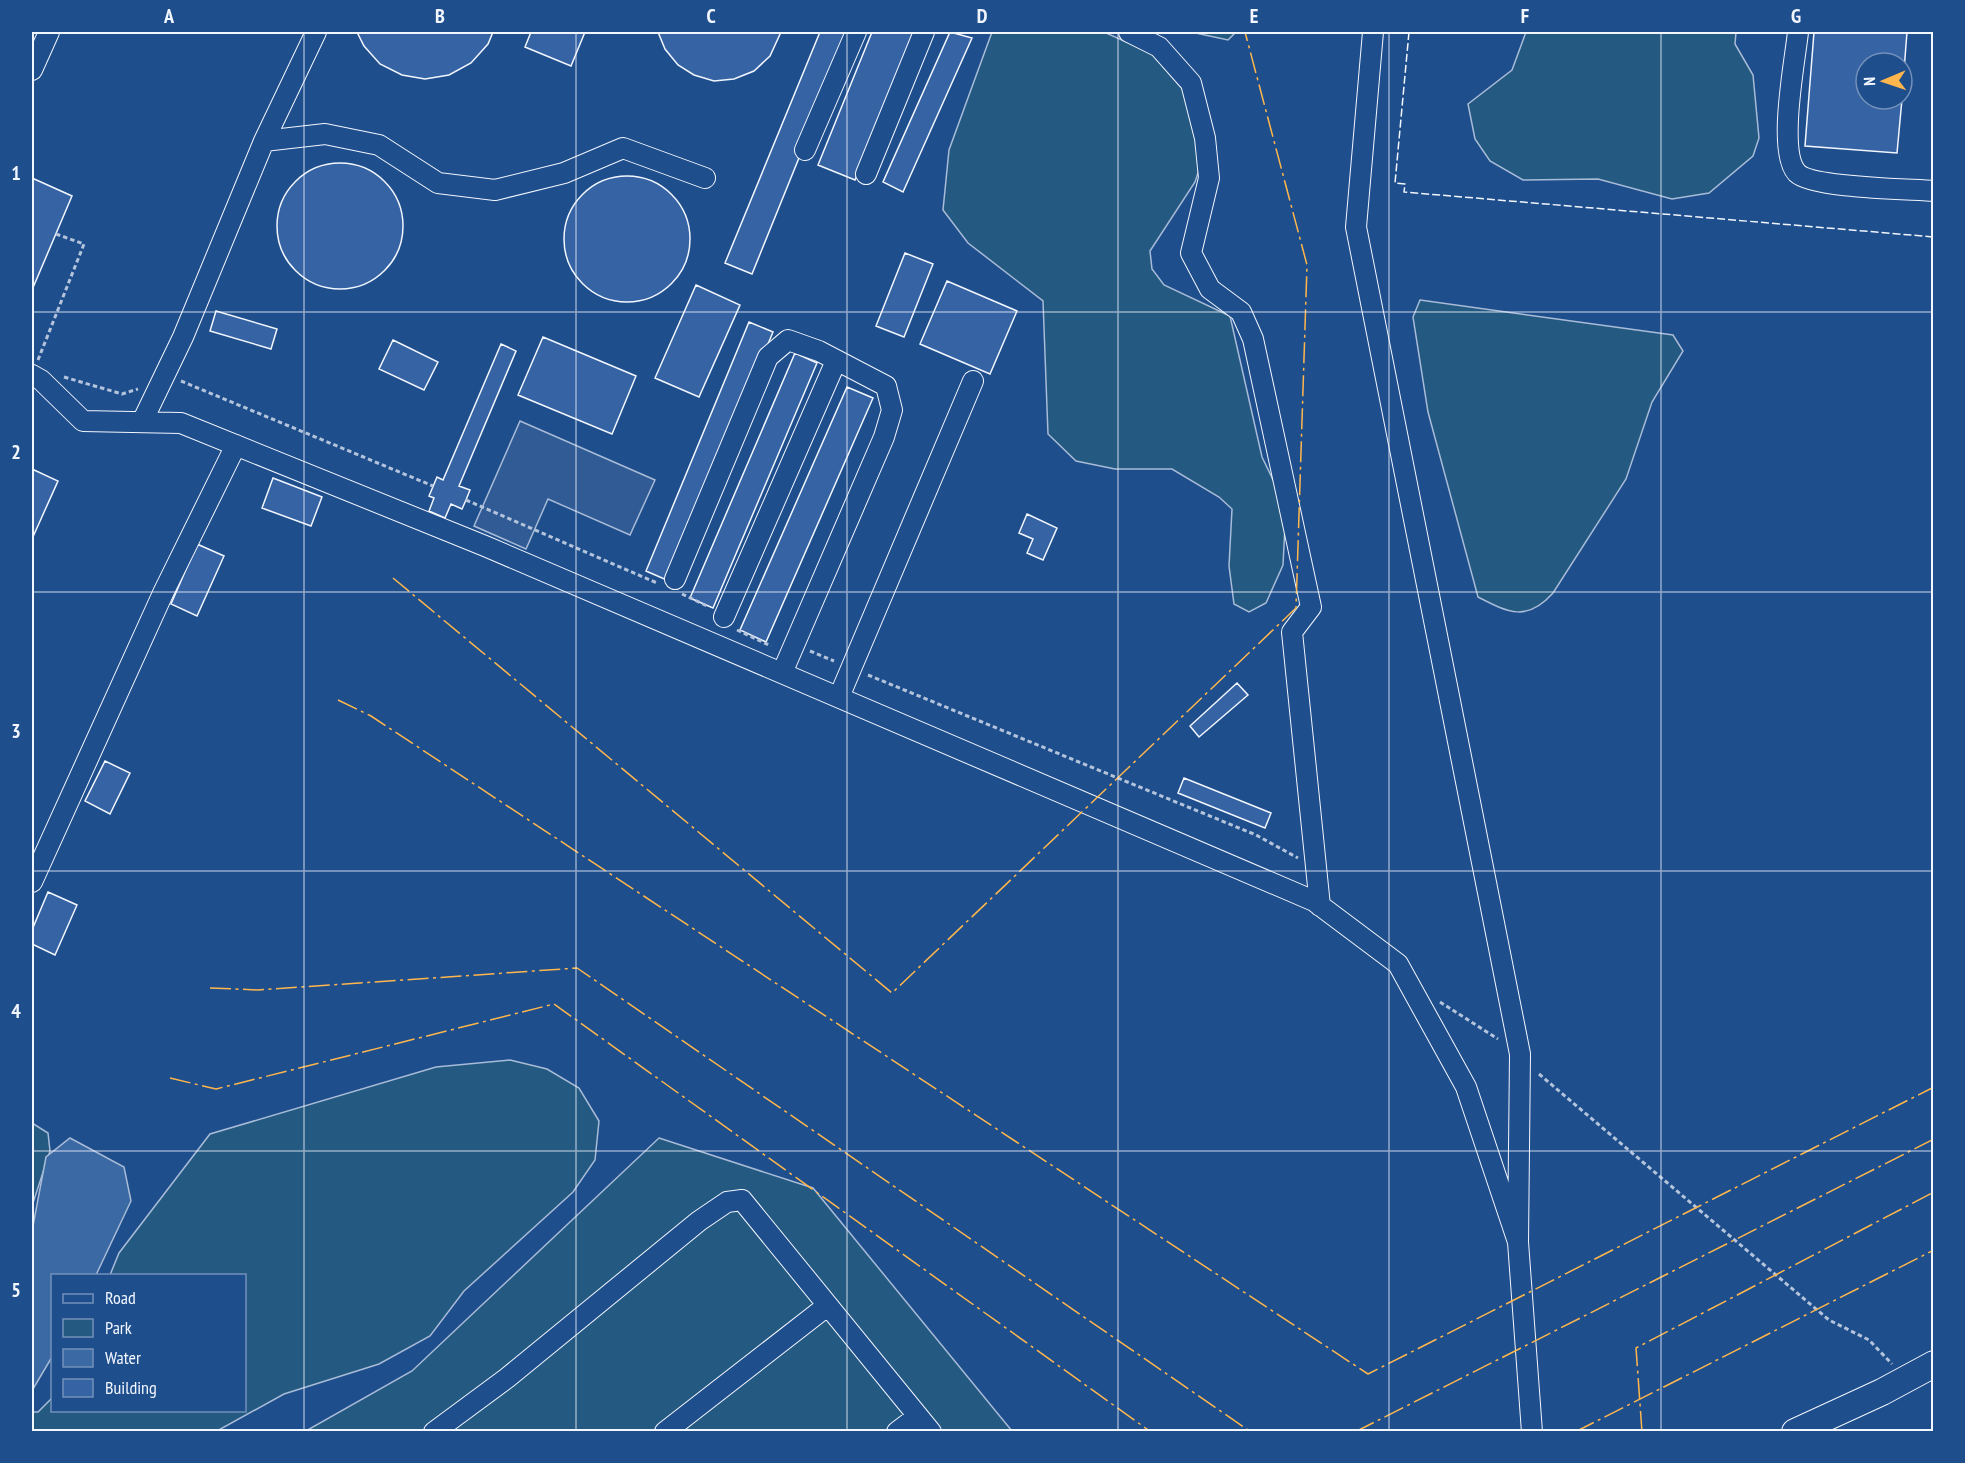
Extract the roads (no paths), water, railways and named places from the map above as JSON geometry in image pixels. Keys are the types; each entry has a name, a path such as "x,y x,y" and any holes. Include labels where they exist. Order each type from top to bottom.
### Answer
{"main road":[{"path":"1795,1431 1934,1364"}],"street":[{"path":"32,70 49,32"},
{"path":"142,422 183,337 264,141 316,32"},
{"path":"805,150 856,32"},
{"path":"867,174 924,32"},
{"path":"1129,32 1159,47 1191,84 1205,138 1209,178 1191,252 1210,289 1241,312 1253,339 1311,607 1292,632 1320,906"},
{"path":"1373,32 1356,227 1520,1054 1518,1242 1532,1431"},
{"path":"1798,32 1787,142 1790,162 1798,174 1818,182 1934,191"},
{"path":"264,141 325,134 379,145 438,183 495,190 564,173 623,148 705,178"},
{"path":"671,585 768,357 788,340 836,360 886,386 892,410 884,437 782,673"},
{"path":"724,617 836,360"},
{"path":"33,371 83,421 181,423 485,546 1320,906 1398,964 1466,1087 1518,1242"},
{"path":"839,697 973,381"},
{"path":"32,882 164,591 236,445"},
{"path":"434,1431 507,1378 727,1202 742,1200 931,1431"},
{"path":"665,1431 827,1306"},
{"path":"897,1431 918,1416"}],"water":[{"path":"70,1138 124,1167 131,1201 96,1274 51,1274 51,1359 33,1389 32,1231 46,1157"}]}
